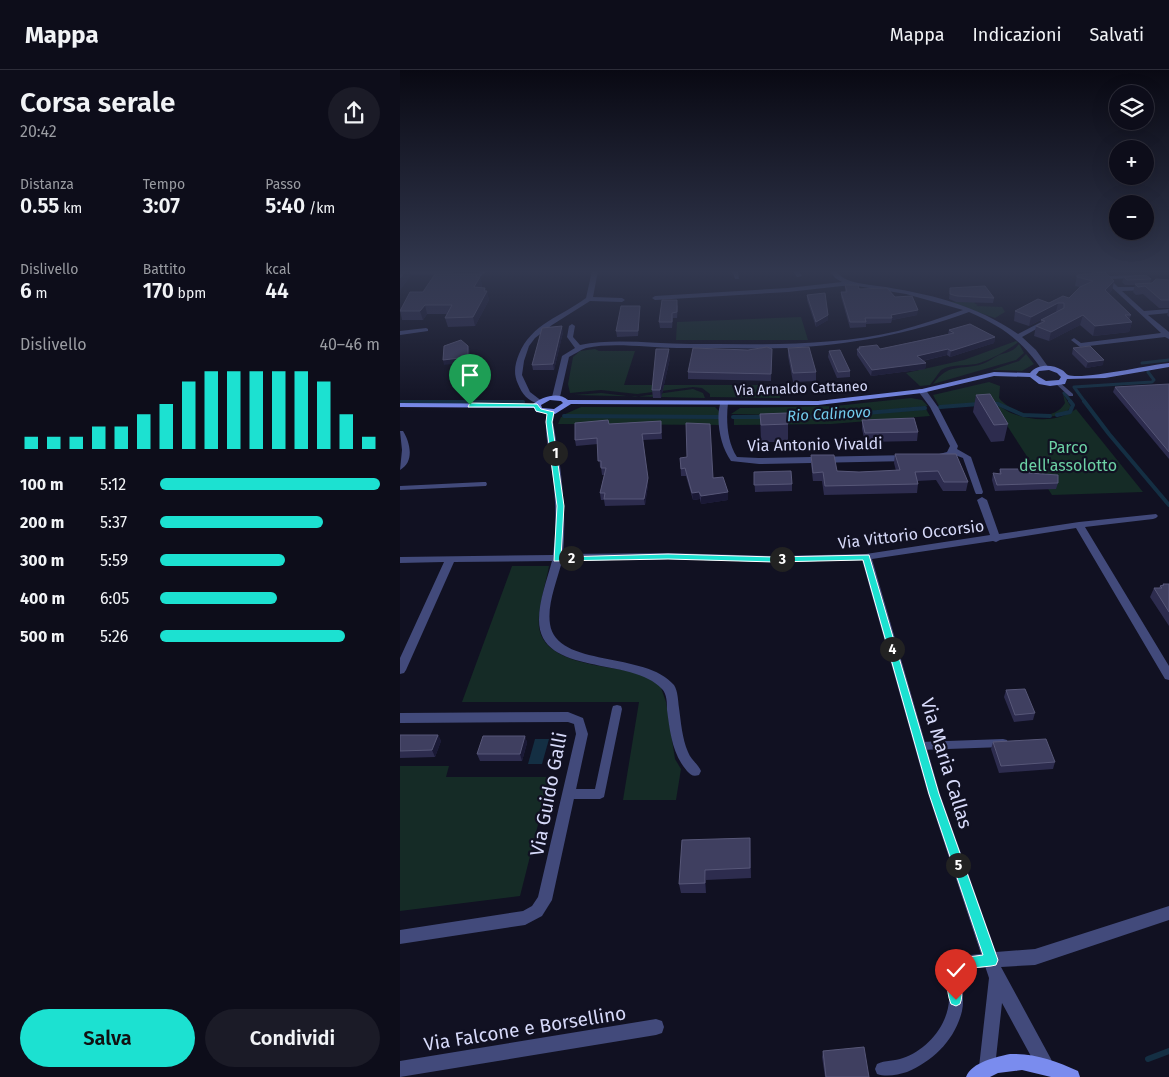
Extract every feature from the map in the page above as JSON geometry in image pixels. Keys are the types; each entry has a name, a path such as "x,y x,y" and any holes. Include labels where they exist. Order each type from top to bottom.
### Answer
{"street":[{"path":"400,406 538,404 556,397 567,402 563,409 551,412 539,410 538,404 528,395 518,377 522,352 537,330 557,318"},
{"path":"556,397 566,356 578,348 593,346 786,346 834,344 887,336 919,328 946,318"},
{"path":"988,318 1017,337 1045,368"},
{"path":"1149,318 1168,335"},
{"path":"1017,337 1051,319"},
{"path":"572,326 570,337 578,348"},
{"path":"400,334 426,330"},
{"path":"1074,340 1080,345 1168,335"},
{"path":"1065,377 1059,371 1045,368 1037,369 1032,375 1042,382 1058,383 1065,377 1105,377 1140,368 1169,365"},
{"name":"Via Arnaldo Cattaneo","path":"567,402 818,403 922,391 994,374 1032,375"},
{"path":"922,391 934,407 954,446 954,451 967,457 996,539"},
{"name":"Via Antonio Vivaldi","path":"724,403 722,418 730,454 734,460 948,456 954,451"},
{"path":"551,412 549,422 561,506 557,559 544,621 552,642 562,651 587,660 641,669 664,681 670,689 680,751 686,764 695,771"},
{"path":"400,433 407,446 406,457 400,467"},
{"name":"Via Vittorio Occorsio","path":"400,560 450,561 668,556 774,560 866,557 996,539 1078,525 1153,516"},
{"path":"1078,525 1169,676"},
{"name":"Via Maria Callas","path":"866,557 934,794 997,978 1045,1065"},
{"path":"400,670 450,561"},
{"name":"Via Guido Galli","path":"400,718 568,717 579,722 582,734 545,900 537,911 525,918 400,937"},
{"path":"991,960 1035,957 1169,913"},
{"name":"Via Maria Callas","path":"980,1072 997,978"},
{"name":"Via Falcone e Borsellino","path":"400,1069 656,1027"},
{"path":"980,1072 1015,1061 1045,1065 1072,1077"}],"lane":[{"path":"1058,383 1071,395"},
{"path":"400,488 483,484"},
{"path":"570,794 600,794 617,709"},
{"path":"920,746 1003,743"},
{"path":"882,1069 904,1066 917,1060 932,1048 950,1026 956,1000 954,973 959,963 991,960"}],"green space":[{"path":"801,318 808,340 676,340 677,322"},
{"path":"1016,341 1018,342 1010,348 986,361 941,370 930,385 920,386 906,373 964,360"},
{"path":"1019,344 1024,353 1016,360 933,384 939,377 950,370 982,364 1012,350"},
{"path":"595,349 599,351 635,351 624,385 779,385 780,398 710,397 710,394 702,388 693,387 637,394 601,390 570,393 568,384 573,357 580,351"},
{"path":"1026,354 1034,364 1022,371 992,370 1019,361"},
{"path":"989,382 1000,386 999,398 1005,404 1022,412 1032,415 1051,414 1059,410 1065,403 1063,394 1071,407 1060,415 1037,417 1015,412 997,402 939,406 933,395"},
{"path":"693,389 703,393 705,398 639,396"},
{"path":"601,393 629,396 574,395"},
{"path":"911,398 922,400 928,406 817,416 731,414 740,408 835,406"},
{"name":"Parco dell'assolotto","path":"993,404 1011,413 1036,419 1060,417 1076,409 1143,492 1052,495"},
{"path":"581,407 715,407 719,411 720,416 563,415"},
{"path":"926,409 930,416 831,424 734,425 734,418 828,418"},
{"path":"561,417 720,418 722,425 558,424"},
{"path":"512,566 549,566 540,605 539,627 543,640 552,649 579,661 637,673 659,682 666,702 675,759 681,769 676,800 623,800 639,702 462,702"},
{"path":"400,766 449,766 446,777 550,777 520,896 400,911"}],"water":[{"path":"535,739 549,739 542,764 528,764"}],"building":[{"path":"619,318 639,318 638,331 616,331"},
{"path":"660,318 672,318 672,322 659,322"},
{"path":"815,318 823,318 816,322"},
{"path":"849,318 892,318 865,318 866,322 850,322"},
{"path":"1045,318 1077,318 1051,332 1036,326 1045,321 1041,320"},
{"path":"1086,318 1128,318 1132,322 1095,326"},
{"path":"970,324 995,337 951,351 948,349 917,356 926,363 872,370 857,349 860,349 859,347 877,345 880,349 923,340 954,333 949,330"},
{"path":"562,326 553,364 532,365 542,328"},
{"path":"461,340 468,346 468,357 443,360 444,346"},
{"path":"1090,346 1104,360 1088,362 1073,348"},
{"path":"767,347 772,349 771,374 688,372 693,348 748,350"},
{"path":"809,347 816,372 793,373 788,348"},
{"path":"656,349 669,349 660,390 652,390"},
{"path":"840,350 850,371 838,372 829,351"},
{"path":"1169,384 1169,452 1115,387"},
{"path":"990,394 1008,424 994,425 976,395"},
{"path":"787,413 788,424 761,425 760,414"},
{"path":"914,418 918,432 865,433 862,420"},
{"path":"608,420 609,424 661,421 661,433 642,434 648,478 644,499 604,499 605,493 600,493 606,468 601,468 601,461 598,461 597,438 575,440 575,423"},
{"path":"686,423 710,424 713,478 723,477 728,492 701,496 699,492 692,493 685,468 681,469 680,458 687,457"},
{"path":"895,454 956,454 968,482 944,482 938,471 915,472 918,484 825,486 823,472 813,473 811,455 834,455 837,471 859,472 900,470"},
{"path":"1000,469 1029,469 1029,473 1058,475 1058,483 997,485 993,473 1001,474"},
{"path":"791,471 792,484 754,485 754,472"},
{"path":"1169,584 1169,612 1154,588 1162,588 1160,586"},
{"path":"1025,689 1035,713 1015,715 1006,690"},
{"path":"400,735 438,735 432,750 400,751"},
{"path":"483,736 525,736 520,754 477,754"},
{"path":"1046,739 1055,762 1001,766 993,742"},
{"path":"750,838 750,868 705,870 705,883 679,884 682,840"},
{"path":"864,1047 869,1077 826,1077 823,1051"}],"waterway":[{"path":"1142,363 1169,360"},
{"path":"1085,402 1074,387 1152,382 1154,380 1148,372"},
{"name":"Rio Calinovo","path":"1064,393 1071,402"},
{"name":"Rio Calinovo","path":"1057,415 1070,412 1073,405 1070,401"},
{"path":"1084,401 1109,434 1169,505"},
{"name":"Rio Calinovo","path":"400,402 523,402"},
{"name":"Rio Calinovo","path":"989,403 998,404 1023,415 1050,416"},
{"name":"Rio Calinovo","path":"940,407 979,404"},
{"name":"Rio Calinovo","path":"782,417 819,417 925,408"},
{"name":"Rio Calinovo","path":"564,416 720,417"},
{"name":"Rio Calinovo","path":"733,417 764,417"},
{"path":"1148,1059 1169,1051"}],"route":[{"path":"470,405 537,406 539,410 551,412 549,422 561,506 557,559 668,556 774,560 866,557 934,794 991,960 959,963 954,973 956,1000"}]}
